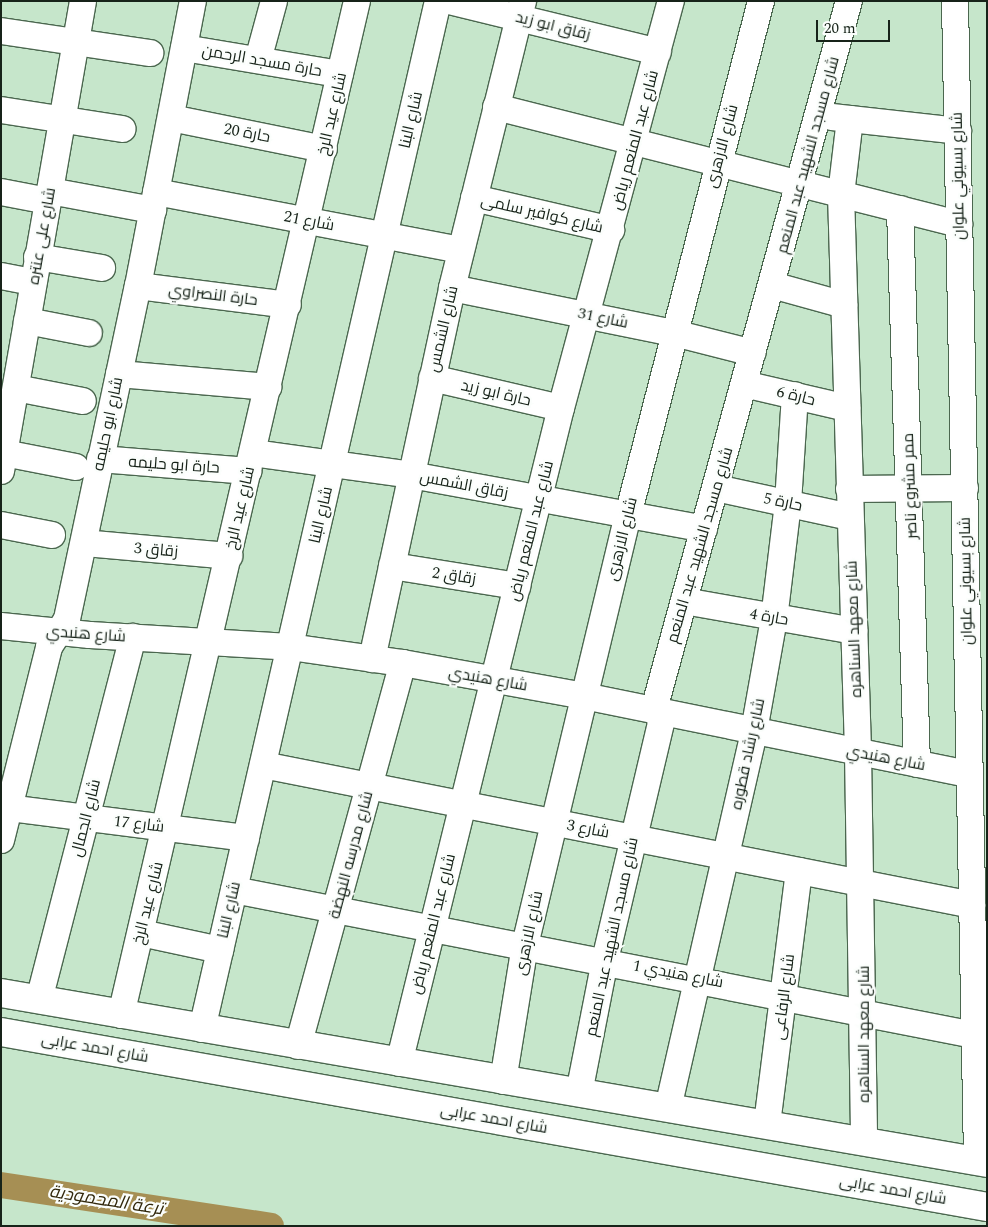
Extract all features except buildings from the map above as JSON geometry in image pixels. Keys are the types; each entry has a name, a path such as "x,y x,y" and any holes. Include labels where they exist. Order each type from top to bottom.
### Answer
{"main road":[{"path":"1,993 298,1046 864,1140 982,1162"},
{"name":"شارع احمد عرابى","path":"1,1032 987,1207"}],"street":[{"name":"شارع على عنتره","path":"3,462 5,426 16,388 11,355 27,322 84,1"},
{"name":"شارع ابو حليمه","path":"1,840 6,808 49,647 67,620 138,286 193,1"},
{"path":"258,60 274,1"},
{"name":"شارع عيد الرخ","path":"122,1014 308,221 357,1"},
{"name":"شارع البنا","path":"202,1028 438,1"},
{"name":"زقاق ابو زيد","path":"449,1 521,9 658,52"},
{"name":"شارع عبد المنعم رياض","path":"399,1063 561,408 611,230 671,1"},
{"name":"شارع الازهرى","path":"503,1081 525,945 584,696 717,162 761,1"},
{"name":"شارع مسجد الشهيد عبد المنعم","path":"579,1094 606,960 661,724 656,702 849,1"},
{"name":"شارع بسيوني علوان","path":"955,1 974,1035 982,1162"},
{"name":"شارع الشمس","path":"372,659 452,288 521,9"},
{"path":"1,31 150,53"},
{"name":"حارة مسجد الرحمن","path":"184,48 340,74"},
{"path":"496,107 959,224"},
{"path":"1,110 123,129"},
{"path":"818,116 958,131"},
{"name":"حارة 20","path":"171,118 324,149"},
{"name":"شارع معهد السناهره","path":"850,119 841,194 862,883 864,1140"},
{"name":"شارع 21","path":"1,192 154,201 308,221 461,250"},
{"name":"شارع كوافير سلمى","path":"474,198 611,230"},
{"name":"ممر مشروع ناصر","path":"900,209 911,488 917,764"},
{"path":"1,276 35,269 102,268"},
{"path":"772,285 844,305"},
{"name":"حارة النصراوي","path":"138,286 288,305"},
{"name":"شارع 31","path":"452,288 674,333 753,353"},
{"path":"27,322 88,332"},
{"path":"119,374 268,387"},
{"name":"حارة ابو زيد","path":"432,378 561,408"},
{"name":"حارة 6","path":"744,384 847,408"},
{"path":"16,388 83,401"},
{"name":"شارع رشاد قطوره","path":"668,1108 754,731 774,619 788,503 795,396"},
{"name":"حارة ابو حليمه","path":"100,459 251,462"},
{"path":"3,462 76,467"},
{"name":"زقاق الشمس","path":"251,462 332,464 411,475 704,530"},
{"name":"حارة 5","path":"716,488 850,517"},
{"path":"849,489 965,488"},
{"path":"1,526 52,535"},
{"name":"زقاق 3","path":"84,543 229,556"},
{"name":"زقاق 2","path":"392,566 517,586"},
{"name":"حارة 4","path":"684,601 774,619 854,631"},
{"name":"شارع هنيدي","path":"1,626 58,632 210,640 372,659 584,696 969,774"},
{"name":"شارع الجمال","path":"39,1000 133,637"},
{"name":"شارع مدرسه النهضة","path":"298,1046 402,664"},
{"name":"شارع 3","path":"263,765 972,905"},
{"name":"شارع 17","path":"6,808 246,838"},
{"name":"شارع الرفاعى","path":"767,1124 786,996 799,871"},
{"name":"شارع هنيدي 1","path":"234,890 336,909 432,930 525,945 698,978 974,1035"},
{"path":"141,933 220,950"}],"waterway":[{"name":"ترعة المحمودية","path":"1,1185 271,1226"}]}
